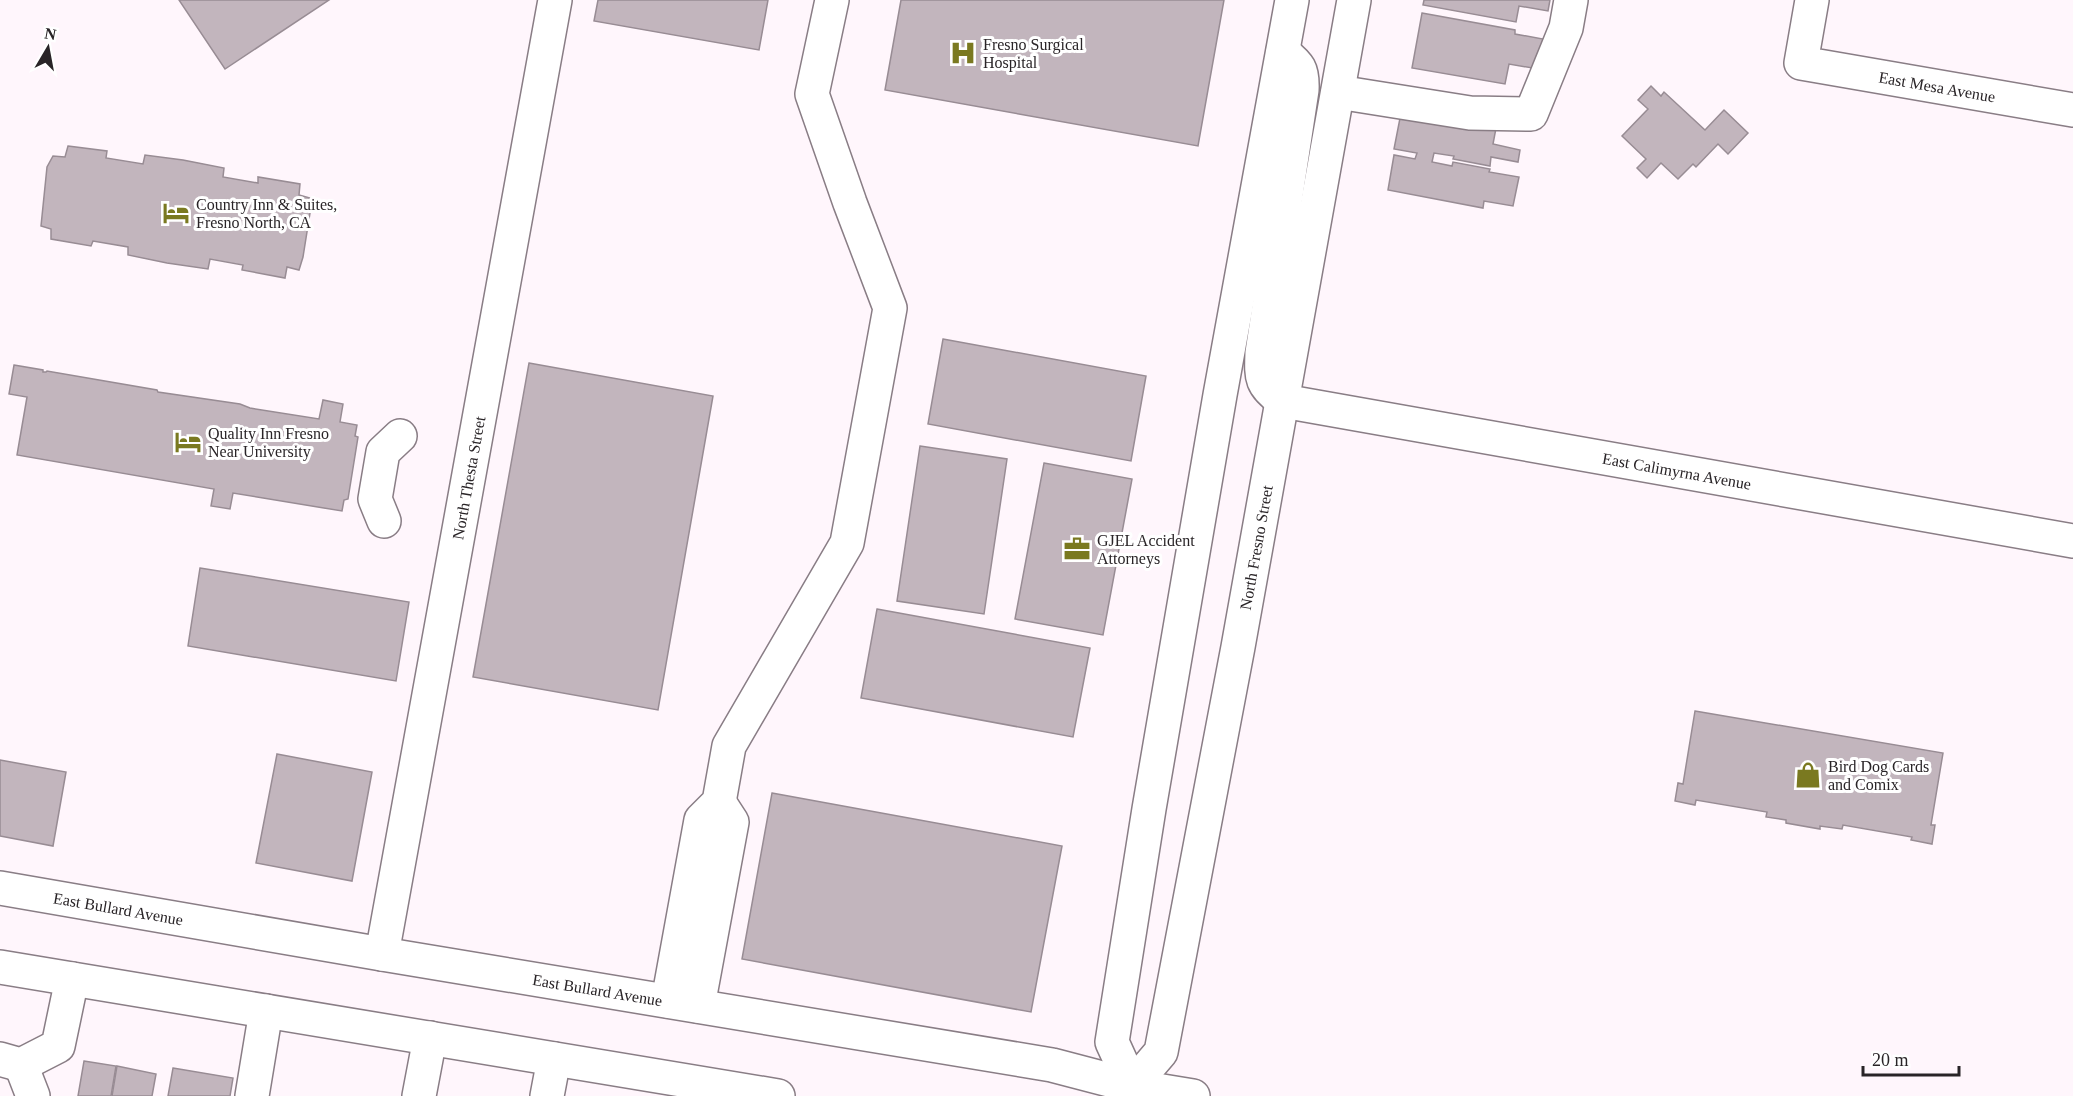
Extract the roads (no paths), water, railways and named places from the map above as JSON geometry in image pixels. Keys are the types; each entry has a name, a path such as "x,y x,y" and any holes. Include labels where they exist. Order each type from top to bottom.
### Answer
{"main road":[{"name":"North Thesta Street","path":"382,954 555,0"},
{"path":"683,1004 732,822 719,802 729,746 847,543 890,309 812,94 832,0"},
{"path":"1131,1091 1112,1042 1149,809 1204,490 1292,0"},
{"name":"North Fresno Street","path":"1131,1091 1161,1052 1283,402 1354,0"},
{"path":"1338,92 1470,113 1532,114 1566,28 1571,0"},
{"name":"East Mesa Avenue","path":"1812,0 1800,63 2073,110"},
{"path":"1283,52 1298,64 1302,75 1302,90 1265,332 1261,377 1273,394 1283,402"},
{"name":"East Calimyrna Avenue","path":"1283,402 2073,541"},
{"path":"384,521 375,499 383,452 400,436"},
{"name":"East Bullard Avenue","path":"0,888 1052,1065 1131,1091 1193,1096"},
{"path":"0,967 778,1096"},
{"path":"33,1096 11,1062 58,1046 72,979"},
{"path":"252,1096 266,1011"},
{"path":"419,1096 430,1038"},
{"path":"547,1096 554,1059"}],"place":[{"name":"Fresno Surgical Hospital","path":"963,53"},
{"name":"Country Inn & Suites, Fresno North, CA","path":"176,213"},
{"name":"Quality Inn Fresno Near University","path":"188,442"},
{"name":"GJEL Accident Attorneys","path":"1077,549"},
{"name":"Bird Dog Cards and Comix","path":"1808,775"}]}
